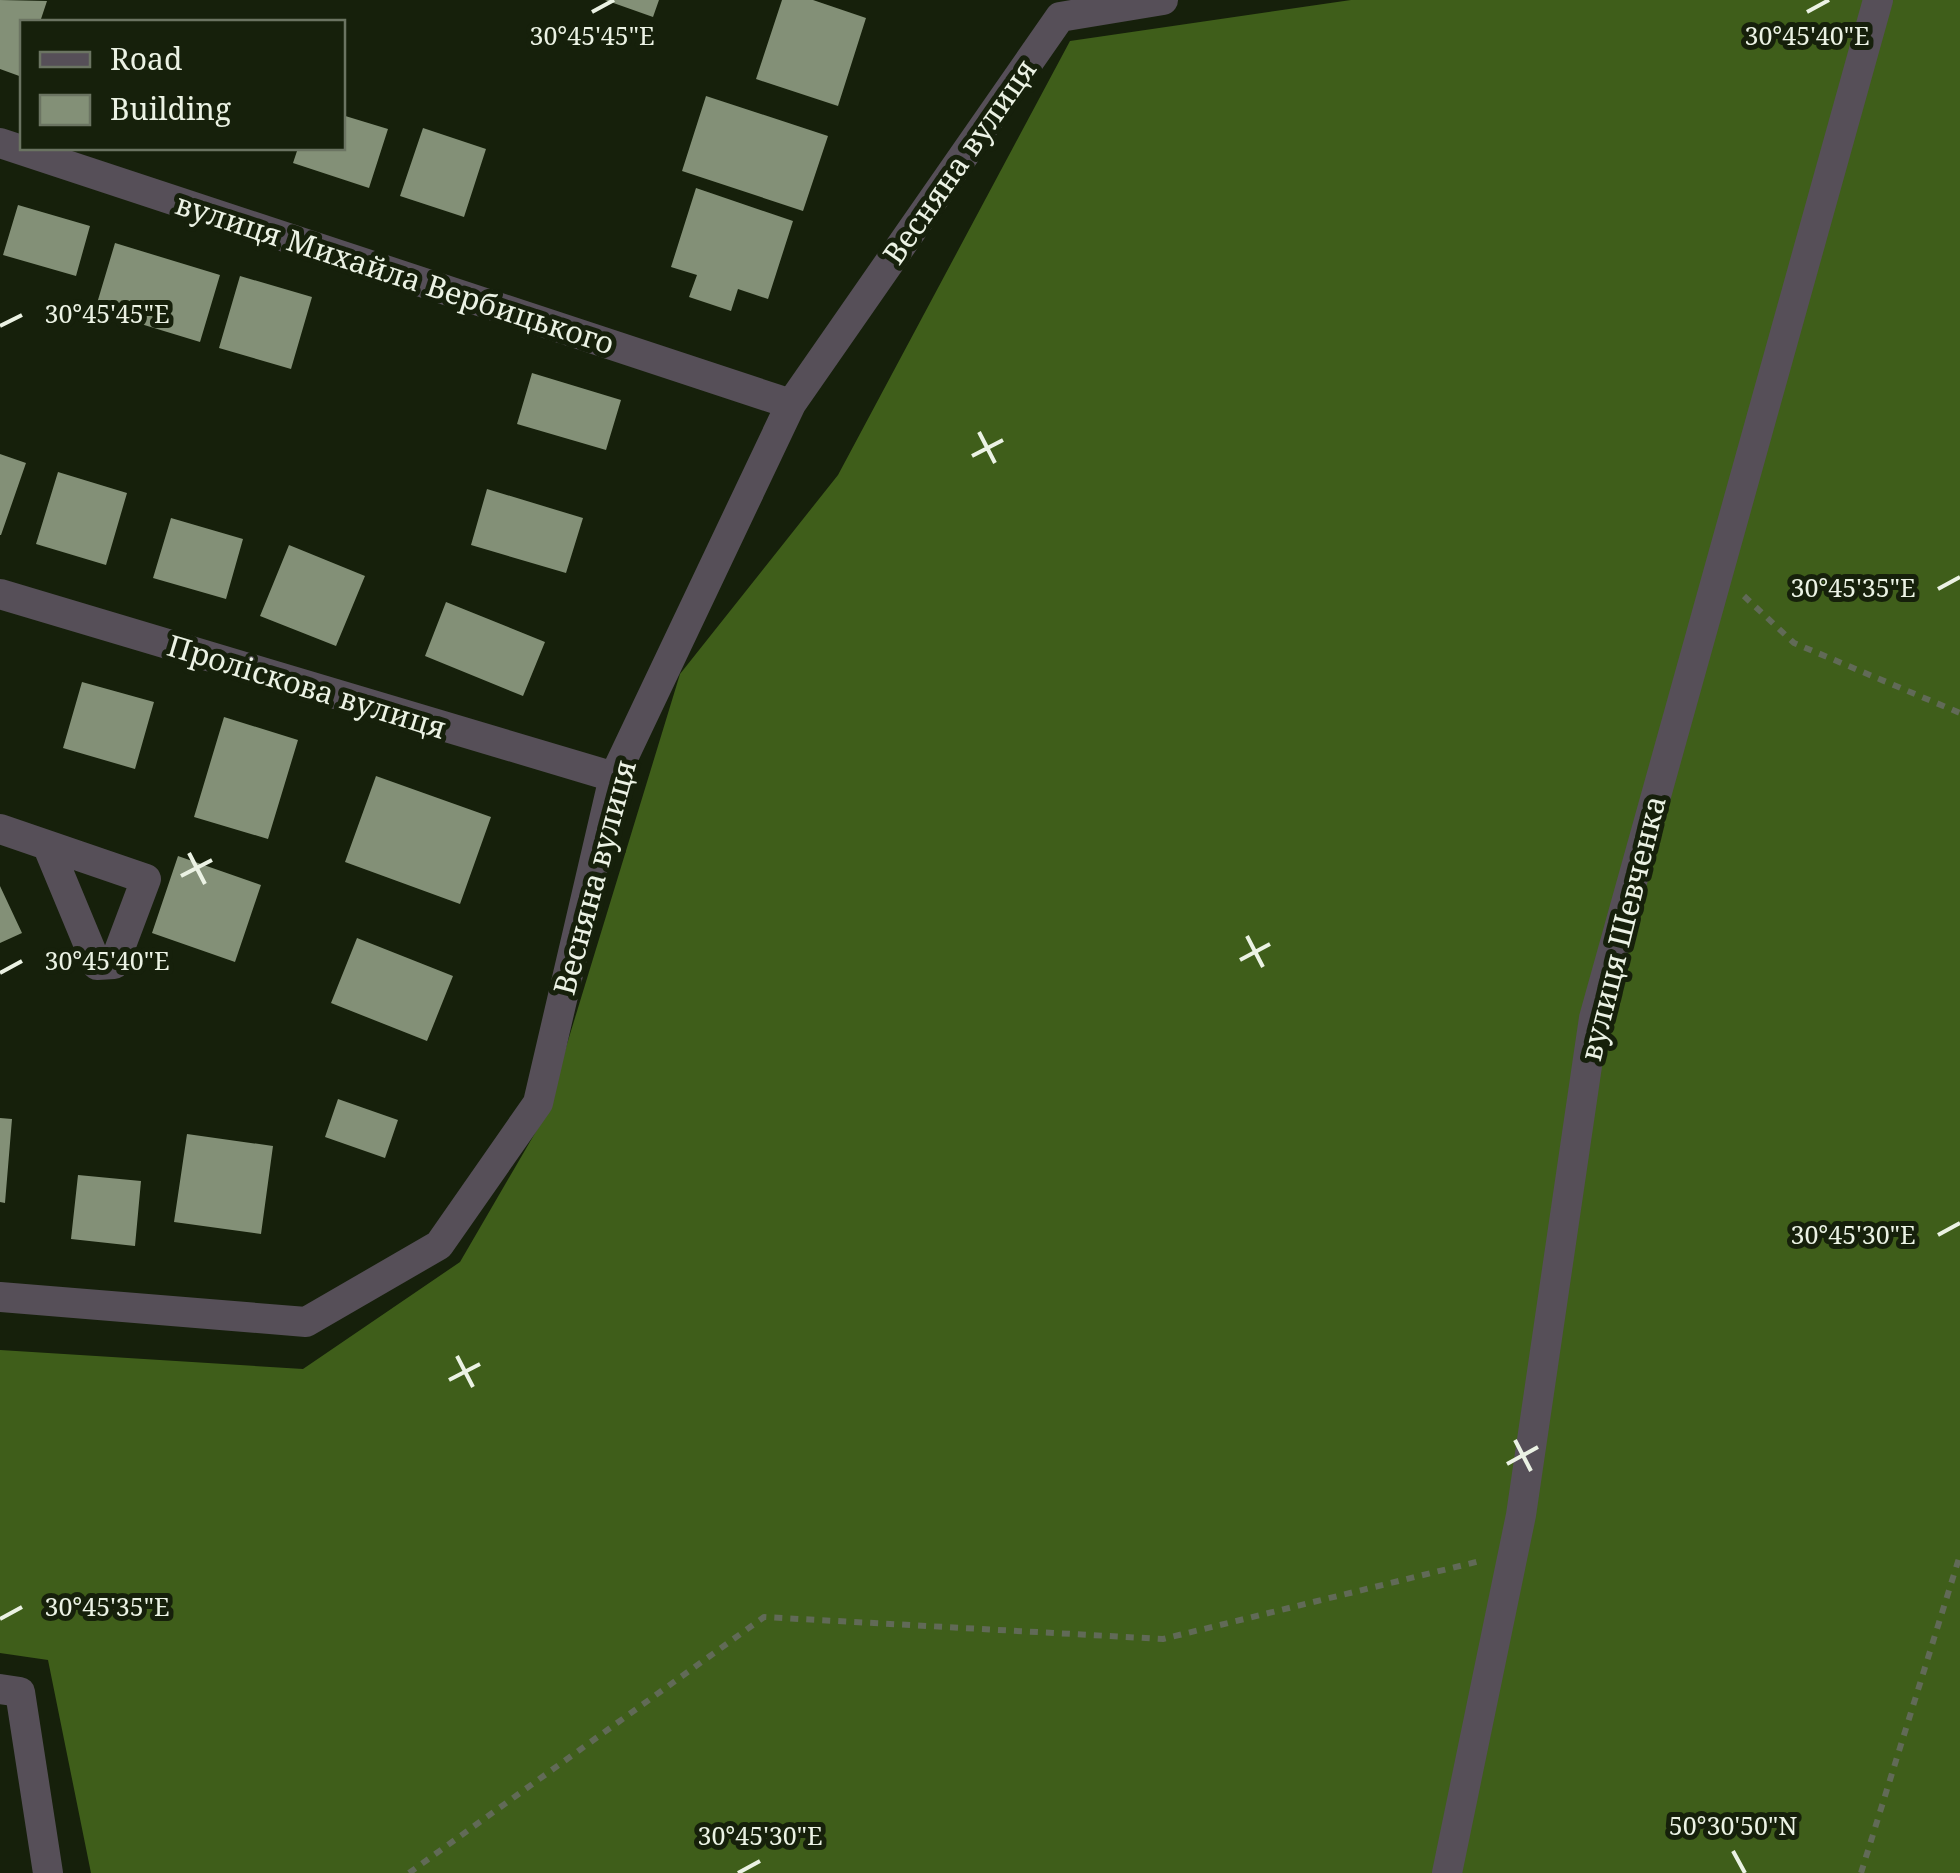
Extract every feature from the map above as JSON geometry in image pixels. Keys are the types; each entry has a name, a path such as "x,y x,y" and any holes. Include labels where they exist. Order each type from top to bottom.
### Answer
{"street":[{"path":"1049,8 1163,0"},
{"name":"вулиця Шевченка","path":"1448,1873 1514,1553 1594,1018 1878,0"},
{"name":"Весняна вулиця","path":"0,1297 306,1322 439,1244 538,1103 614,777 791,404 1049,8"},
{"name":"вулиця Михайла Вербицького","path":"24,150 791,404"},
{"name":"Проліскова вулиця","path":"0,594 614,777"},
{"path":"0,829 48,848"},
{"path":"10,1690 48,1873"}],"path":[{"path":"1717,570 1794,643 1960,713"},
{"path":"409,1873 764,1617 1162,1638 1514,1553"},
{"path":"1861,1873 1960,1555"}],"green space":[{"path":"1351,0 1960,0 1960,1873 91,1873 48,1660 0,1653 0,1350 303,1369 460,1262 545,1116 680,674 838,475 1070,41"}],"building":[{"path":"0,0 47,1 41,20 20,20 20,76 0,69"},
{"path":"605,0 659,0 653,17"},
{"path":"782,0 813,0 866,18 838,106 756,79"},
{"path":"706,96 828,136 803,211 682,171"},
{"path":"345,116 388,129 369,188 293,163 297,150 345,150"},
{"path":"423,128 486,149 464,217 400,196"},
{"path":"696,188 793,221 768,299 738,289 731,311 689,297 697,275 671,267"},
{"path":"18,205 90,226 76,276 3,255"},
{"path":"115,243 220,275 200,342 95,310"},
{"path":"240,276 312,297 291,369 219,348"},
{"path":"532,373 621,400 606,450 517,424"},
{"path":"0,454 26,463 1,535 0,535"},
{"path":"58,472 127,493 106,565 36,544"},
{"path":"487,489 583,518 566,573 471,545"},
{"path":"171,518 243,539 226,599 153,578"},
{"path":"289,545 365,576 336,646 260,616"},
{"path":"446,602 545,642 523,696 425,656"},
{"path":"82,682 154,702 135,769 63,748"},
{"path":"224,717 298,740 268,839 194,817"},
{"path":"376,776 491,817 460,904 345,862"},
{"path":"178,856 261,885 235,962 152,933"},
{"path":"0,886 22,933 0,943"},
{"path":"357,938 453,976 427,1041 331,1003"},
{"path":"338,1099 398,1120 385,1158 325,1137"},
{"path":"0,1118 12,1119 5,1203 0,1202"},
{"path":"187,1134 273,1146 261,1234 174,1222"},
{"path":"78,1175 141,1181 135,1246 71,1239"}]}
